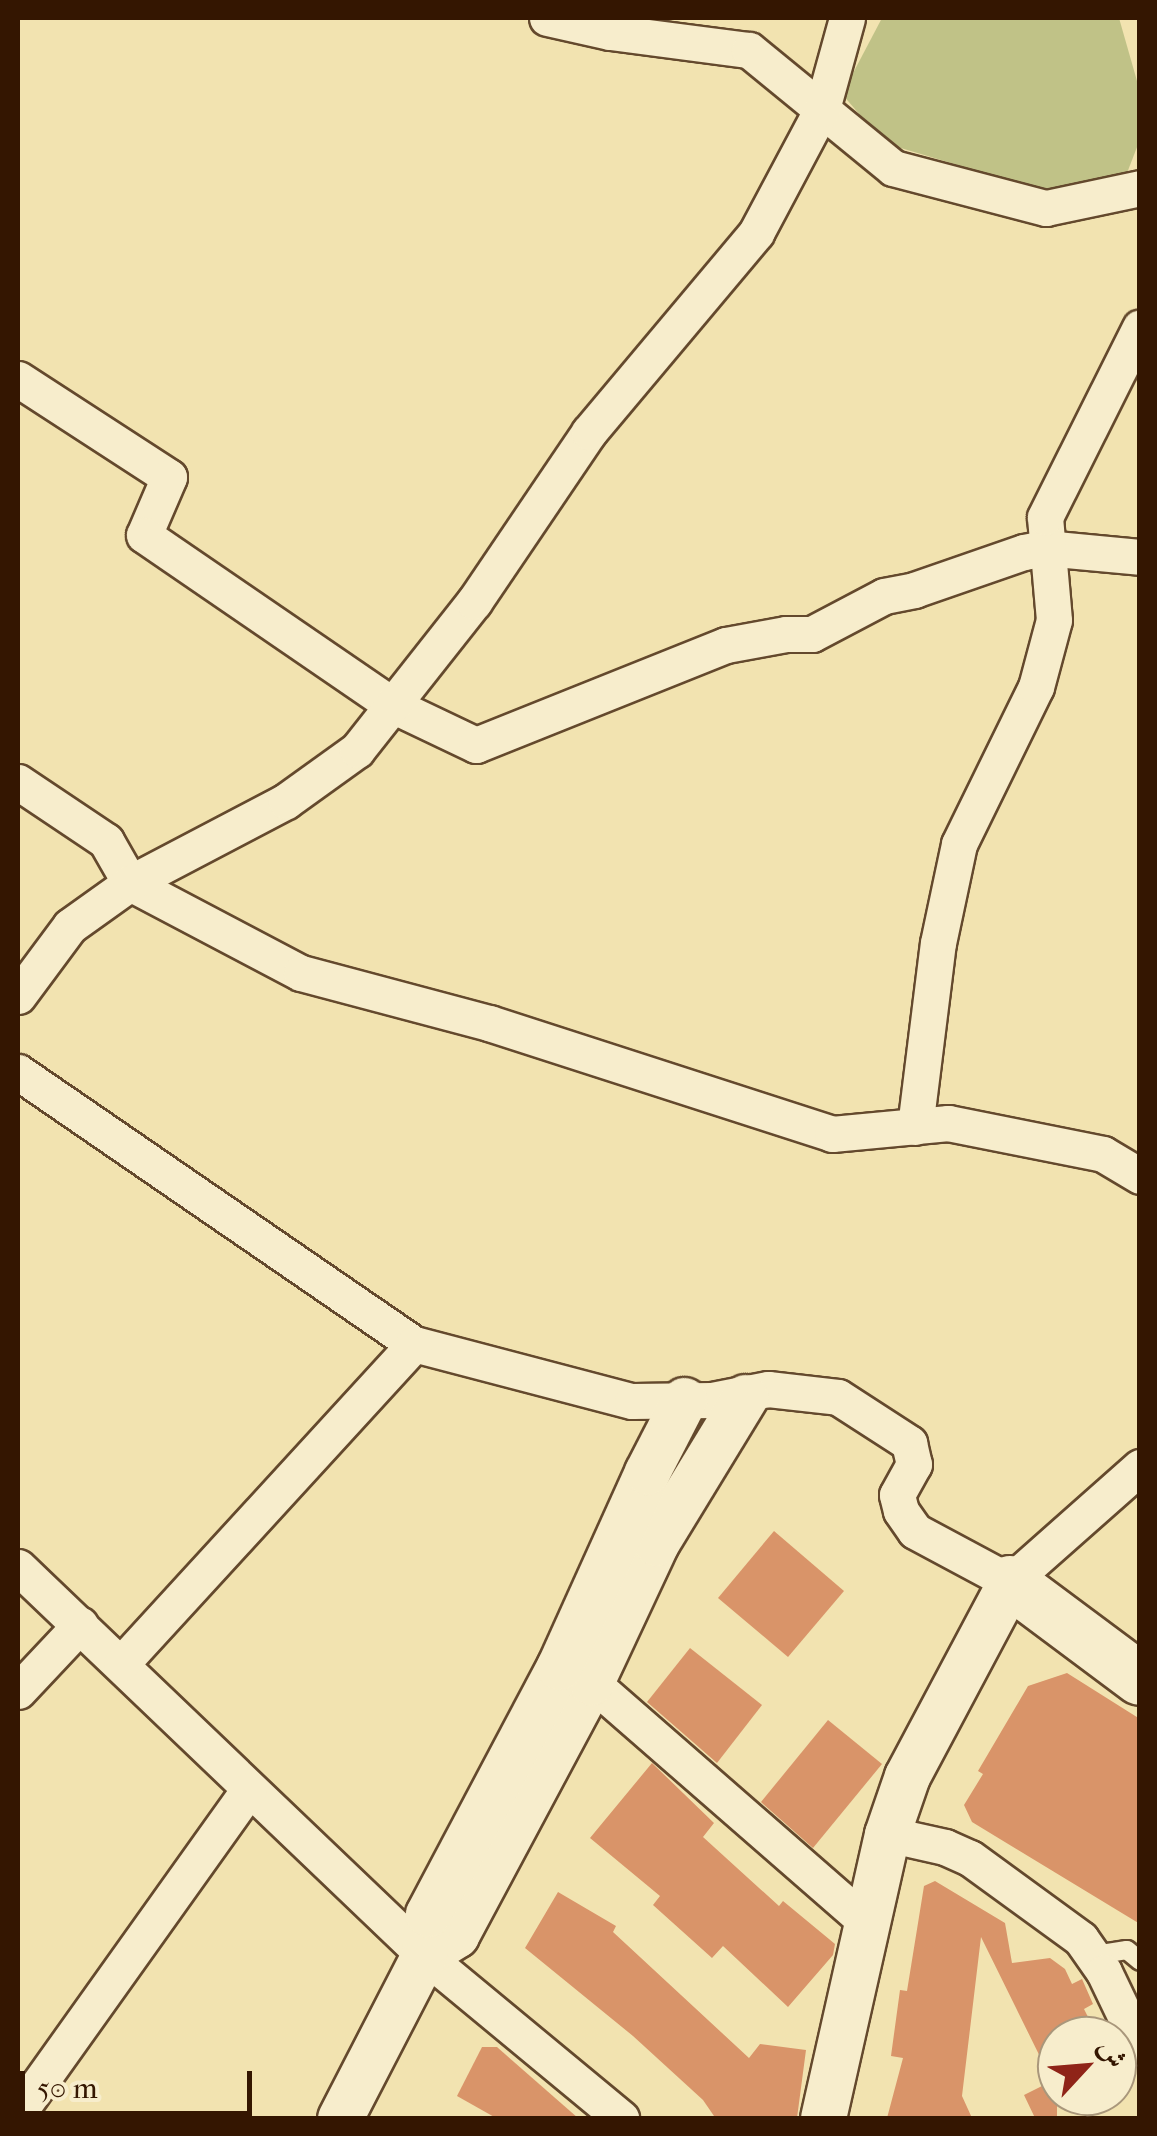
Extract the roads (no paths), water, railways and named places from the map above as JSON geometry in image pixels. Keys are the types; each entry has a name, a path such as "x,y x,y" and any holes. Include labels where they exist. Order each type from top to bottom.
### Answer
{"main road":[{"path":"1010,1582 1140,1679"}],"street":[{"path":"547,18 610,32 748,34 822,109 893,168 1046,208 1138,195"},
{"path":"18,996 70,926 130,883 286,801 357,750 474,602 590,432 756,233 822,109 847,18"},
{"path":"914,1127 938,943 959,844 1036,687 1054,620 1045,517 1140,327"},
{"path":"18,380 169,476 144,535 392,705 476,745 726,644 786,634 812,634 884,596 1045,548 1140,557"},
{"path":"18,782 106,841 130,883 301,973 489,1023 832,1134 948,1123 1103,1154 1140,1176"},
{"path":"18,1072 414,1344 632,1401 745,1397 782,1389 838,1397 909,1443 914,1464 898,1495 901,1511 915,1531 1010,1582"},
{"path":"121,1664 414,1344"},
{"path":"340,2118 424,1955 428,1914 559,1667 651,1512 745,1397"},
{"path":"424,1955 456,1935 590,1682 651,1512 684,1400"},
{"path":"823,2118 887,1834 929,1730 1010,1582 1140,1467"},
{"path":"18,1567 424,1955 621,2118"},
{"path":"18,1691 80,1626"},
{"path":"590,1682 868,1924"},
{"path":"25,2108 248,1790"},
{"path":"887,1834 944,1846 970,1858 1062,1924 1095,1955 1140,2047"}],"lane":[{"path":"1095,1955 1126,1950 1140,1961"}]}
